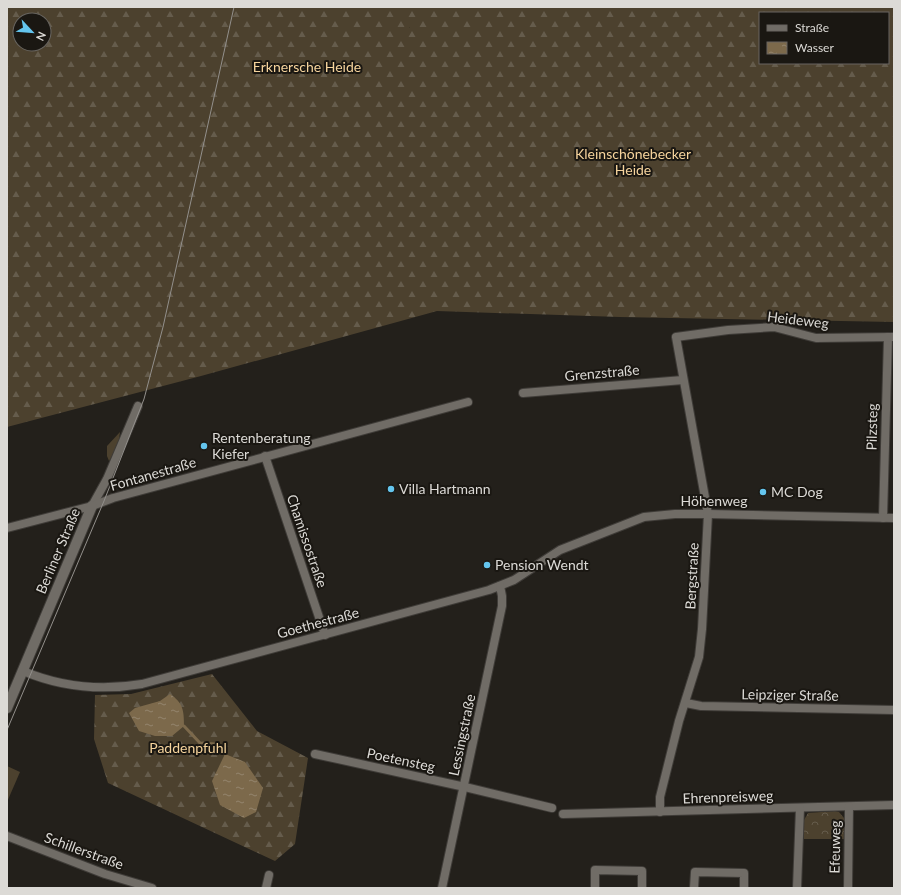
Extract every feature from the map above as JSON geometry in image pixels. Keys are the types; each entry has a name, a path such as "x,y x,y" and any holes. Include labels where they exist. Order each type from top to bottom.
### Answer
{"street":[{"name":"Heideweg","path":"676,338 728,330 774,327 816,338 891,337"},
{"name":"Pilzsteg","path":"883,518 891,337"},
{"name":"Bergstraße","path":"660,812 660,798 679,721 686,703 699,658 708,514 676,338"},
{"name":"Grenzstraße","path":"523,393 683,380"},
{"name":"Fontanestraße","path":"7,528 92,506 113,498 265,456 468,402"},
{"name":"Berliner Straße","path":"7,708 92,506 107,479 138,406"},
{"name":"Chamissostraße","path":"265,456 325,634"},
{"name":"Höhenweg","path":"609,530 644,517 675,514 894,518"},
{"name":"Goethestraße","path":"23,671 46,679 80,686 105,688 121,687 148,682 500,586 514,580 560,550 609,530"},
{"name":"Lessingstraße","path":"442,888 465,786 502,606 500,586"},
{"name":"Leipziger Straße","path":"686,703 701,706 894,710"},
{"name":"Poetensteg","path":"315,754 465,786 552,808"},
{"name":"Ehrenpreisweg","path":"564,814 894,805"},
{"name":"Efeuweg","path":"848,888 849,807"},
{"path":"797,888 800,808"},
{"name":"Schillerstraße","path":"7,836 105,874 152,888"},
{"path":"595,888 595,870 642,871 642,888"},
{"path":"694,888 695,872 744,873 744,888"},
{"path":"266,888 269,875"}],"green space":[{"name":"Kleinschönebecker Heide","path":"7,7 894,7 894,322 620,317 437,311 201,376 7,427"},
{"path":"120,432 118,447 109,461 107,456 107,446"},
{"name":"Paddenpfuhl","path":"212,674 257,731 308,758 295,844 275,861 108,783 94,739 95,695 131,694"},
{"path":"7,766 20,772 7,802"},
{"path":"839,812 844,818 845,839 804,839 804,820 808,813"}],"water":[{"path":"170,694 182,707 184,726 172,736 155,736 139,731 129,713 135,708 160,701"},
{"path":"225,754 245,762 263,788 256,812 244,818 220,805 212,781"}],"waterway":[{"path":"184,726 200,743 215,744 225,754"}],"tram line":[{"path":"7,730 104,501 144,399 163,327 234,7"}],"place":[{"name":"Rentenberatung Kiefer","path":"204,446"},
{"name":"Villa Hartmann","path":"391,489"},
{"name":"MC Dog","path":"763,492"},
{"name":"Pension Wendt","path":"487,565"}],"park label":[{"name":"Erknersche Heide","path":"307,67"}]}
